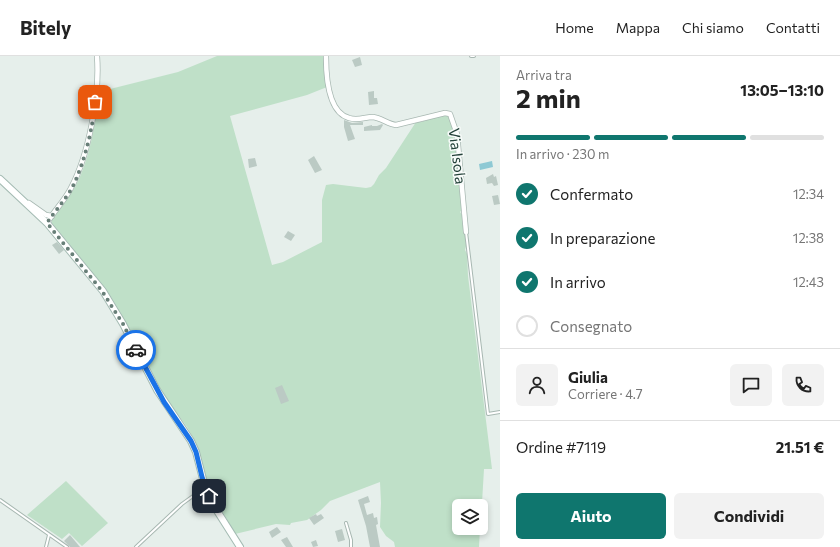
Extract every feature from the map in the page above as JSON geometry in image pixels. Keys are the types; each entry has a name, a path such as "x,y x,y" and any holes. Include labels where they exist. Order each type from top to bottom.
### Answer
{"street":[{"path":"47,223 71,188 81,168 94,112 97,56"},
{"name":"Via Isola","path":"326,56 327,82 334,105 345,117 357,119 373,117 396,125 445,113 450,114 457,134 466,232"},
{"path":"0,179 47,223 85,269 115,310 157,390 191,441 196,452 205,487 220,516 240,547"},
{"path":"19,197 46,215 52,216"}],"lane":[{"path":"466,232 488,414 500,412"},
{"path":"136,547 182,504 196,492 205,487"},
{"path":"0,500 67,547"},
{"path":"346,523 351,540 351,547"},
{"path":"46,547 50,534"}],"green space":[{"path":"217,56 324,56 327,87 307,95 230,116 272,265 283,262 322,242 322,200 326,185 333,184 366,188 371,187 386,168 416,122 422,122 424,120 447,114 450,118 455,132 459,173 457,178 460,181 462,210 460,212 463,216 466,246 465,250 467,254 468,276 492,469 484,469 482,499 452,499 452,535 480,535 479,547 395,547 394,542 386,536 380,527 380,482 330,501 321,510 307,520 291,523 290,525 276,524 235,534 207,482 196,443 187,427 163,394 134,337 134,332 131,331 106,289 52,223 52,220 75,187 85,165 94,128 98,92 178,72"},
{"path":"66,481 108,523 82,546 69,533 62,539 27,515"}],"water":[{"path":"492,161 493,167 480,170 479,164"}],"building":[{"path":"360,57 362,65 355,67 352,60"},
{"path":"374,91 374,98 377,98 378,104 369,105 368,92"},
{"path":"344,120 352,123 363,122 363,125 350,125 355,139 348,141 344,127"},
{"path":"383,125 380,130 364,131 364,127"},
{"path":"314,156 322,170 315,173 308,160"},
{"path":"255,158 257,166 249,168 248,159"},
{"path":"493,174 494,177 496,176 498,185 494,186 492,183 487,184 486,178"},
{"path":"498,195 500,204 494,205 492,196"},
{"path":"288,231 295,235 291,241 284,237"},
{"path":"57,242 64,250 59,254 52,245"},
{"path":"282,385 289,401 281,404 275,388"},
{"path":"368,496 370,502 364,504 367,515 373,513 374,518 377,517 378,524 376,525 380,547 370,547 366,526 358,500"},
{"path":"316,514 317,516 321,514 324,518 314,525 309,518"},
{"path":"277,527 281,532 272,538 269,532"},
{"path":"342,529 345,540 338,542 335,531"},
{"path":"70,535 80,547 70,547 64,541"},
{"path":"287,537 293,547 286,547 281,540"},
{"path":"316,540 318,546 313,547 311,542"}],"way so far":[{"path":"95,102 81,168 71,188 47,223 102,291 115,310 136,350"}],"route":[{"path":"136,350 164,402 191,441 196,452 202,477 209,496"}]}
